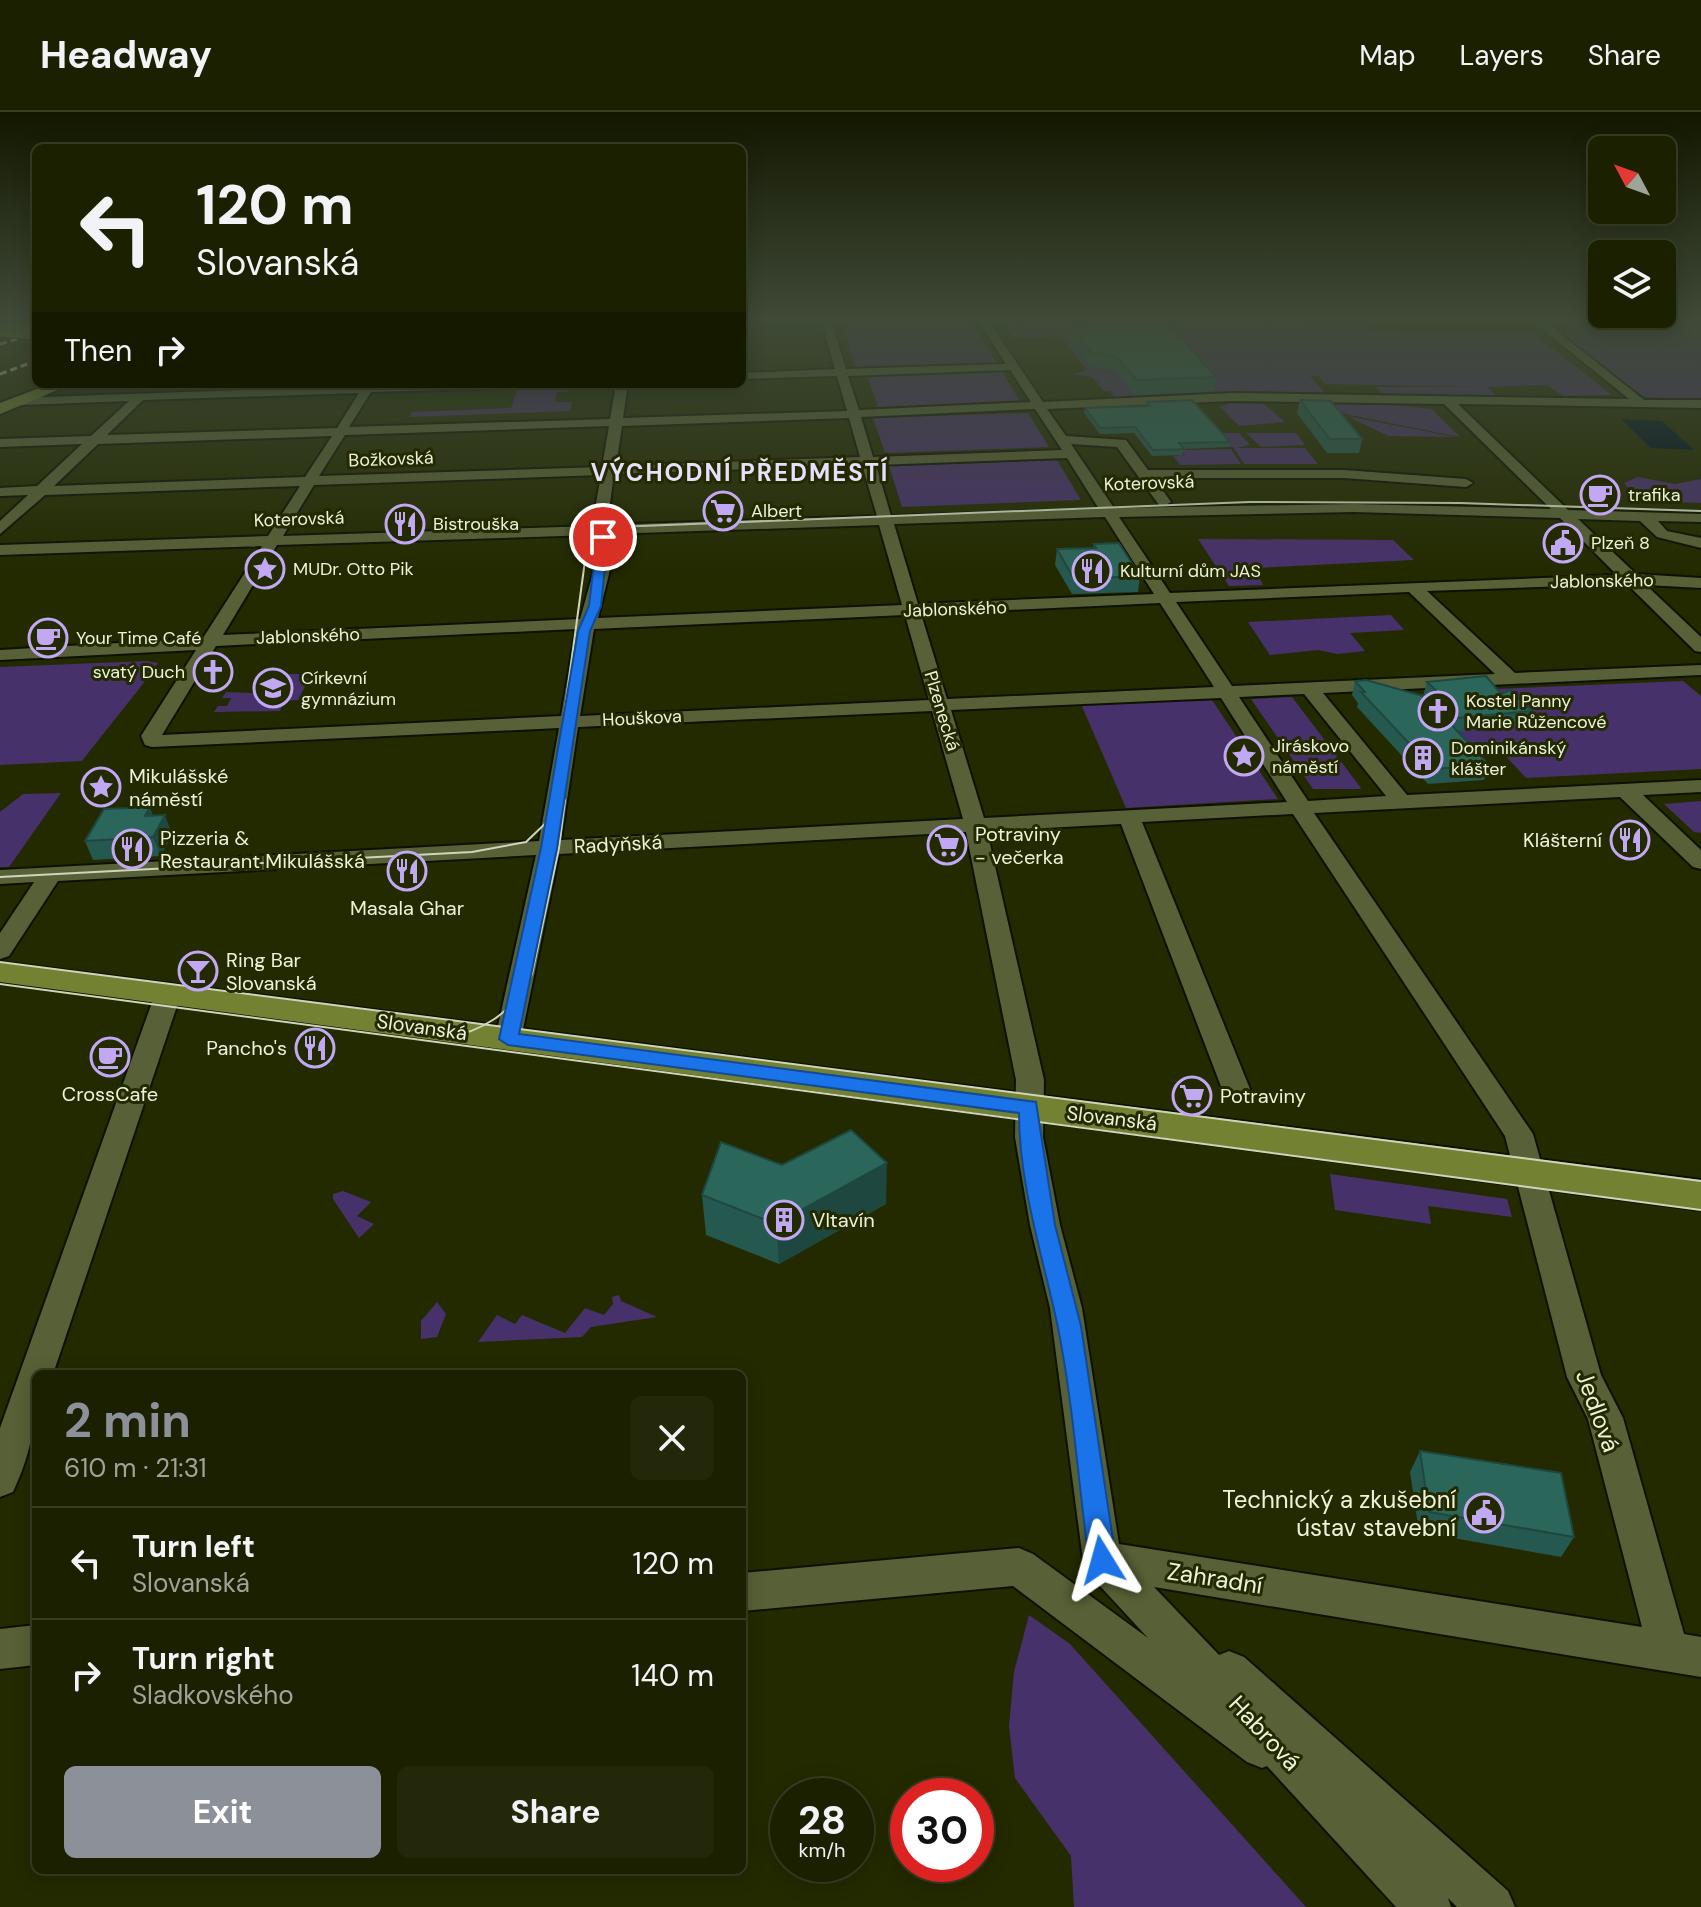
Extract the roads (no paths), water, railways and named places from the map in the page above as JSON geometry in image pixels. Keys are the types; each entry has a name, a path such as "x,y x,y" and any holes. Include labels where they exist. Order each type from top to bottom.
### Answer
{"main road":[{"name":"Slovanská","path":"0,972 1701,1195"}],"street":[{"path":"0,529 133,404"},
{"path":"0,655 189,646 209,641 358,404"},
{"path":"508,1039 549,848 586,625 595,606 604,544 599,528 620,404"},
{"name":"Plzenecká","path":"851,404 975,824 1030,1080 1029,1137 1045,1225 1069,1326 1102,1560"},
{"path":"1037,404 1301,809"},
{"path":"0,443 1101,404"},
{"path":"1451,404 1701,647"},
{"path":"1062,440 1119,441 1164,502"},
{"name":"Božkovská","path":"0,492 1070,454"},
{"path":"1402,471 1450,473 1466,483 1480,500"},
{"path":"1144,474 1344,474 1466,483"},
{"name":"Koterovská","path":"1106,509 1164,502 1480,500 1645,517 1701,518"},
{"name":"Koterovská","path":"0,550 599,528 650,530 884,516 1106,509 1701,509"},
{"path":"1645,517 1662,534 1701,543"},
{"name":"Jablonského","path":"209,641 1413,587 1631,579 1701,583"},
{"path":"1413,587 1510,678"},
{"name":"Houškova","path":"209,641 150,737 157,742 1225,690"},
{"path":"1225,690 1693,670 1701,681"},
{"path":"1308,686 1401,802"},
{"path":"1236,1089 1129,816 1701,786"},
{"path":"1625,790 1701,862"},
{"name":"Jedlová","path":"1301,809 1310,827 1519,1134 1584,1377 1605,1418 1685,1654"},
{"name":"Radyňská","path":"54,875 1129,816"},
{"path":"0,877 54,875"},
{"path":"0,951 54,875"},
{"path":"38,1370 168,994"},
{"path":"0,1480 32,1387"},
{"name":"Zahradní","path":"1102,1560 1685,1654"},
{"name":"Zahradní","path":"1102,1560 1492,1907"},
{"name":"Habrová","path":"1102,1560 1428,1907"},
{"path":"746,1592 1019,1567 1477,1907"},
{"path":"0,1649 32,1645"}],"water":[{"path":"1621,419 1662,421 1694,450 1651,448"}],"tram line":[{"path":"0,877 472,852 526,842 550,819 587,546 597,534 615,527 1249,502 1461,503 1701,511"},
{"path":"485,1024 516,1000 532,974 559,848 565,800"},
{"path":"0,962 485,1024"},
{"path":"0,984 1701,1210"},
{"path":"441,1039 485,1024"},
{"path":"485,1024 1701,1181"}],"place":[{"name":"trafika","path":"1600,495"},
{"name":"Albert","path":"723,511"},
{"name":"Bistrouška","path":"405,524"},
{"name":"Plzeň 8","path":"1563,543"},
{"name":"MUDr. Otto Pik","path":"265,569"},
{"name":"Kulturní dům JAS","path":"1092,571"},
{"name":"Your Time Café","path":"48,638"},
{"name":"svatý Duch","path":"213,672"},
{"name":"Církevní gymnázium","path":"273,688"},
{"name":"Kostel Panny Marie Růžencové","path":"1438,711"},
{"name":"Jiráskovo náměstí","path":"1244,756"},
{"name":"Dominikánský klášter","path":"1423,758"},
{"name":"Mikulášské náměstí","path":"101,787"},
{"name":"Klášterní","path":"1630,840"},
{"name":"Potraviny - večerka","path":"947,845"},
{"name":"Pizzeria & Restaurant Mikulášská","path":"132,849"},
{"name":"Masala Ghar","path":"407,871"},
{"name":"Ring Bar Slovanská","path":"198,971"},
{"name":"Pancho's","path":"315,1048"},
{"name":"CrossCafe","path":"110,1057"},
{"name":"Potraviny","path":"1192,1096"},
{"name":"Vltavín","path":"784,1220"},
{"name":"Technický a zkušební ústav stavební","path":"1484,1513"}],"district":[{"name":"VÝCHODNÍ PŘEDMĚSTÍ","path":"740,472"}]}
